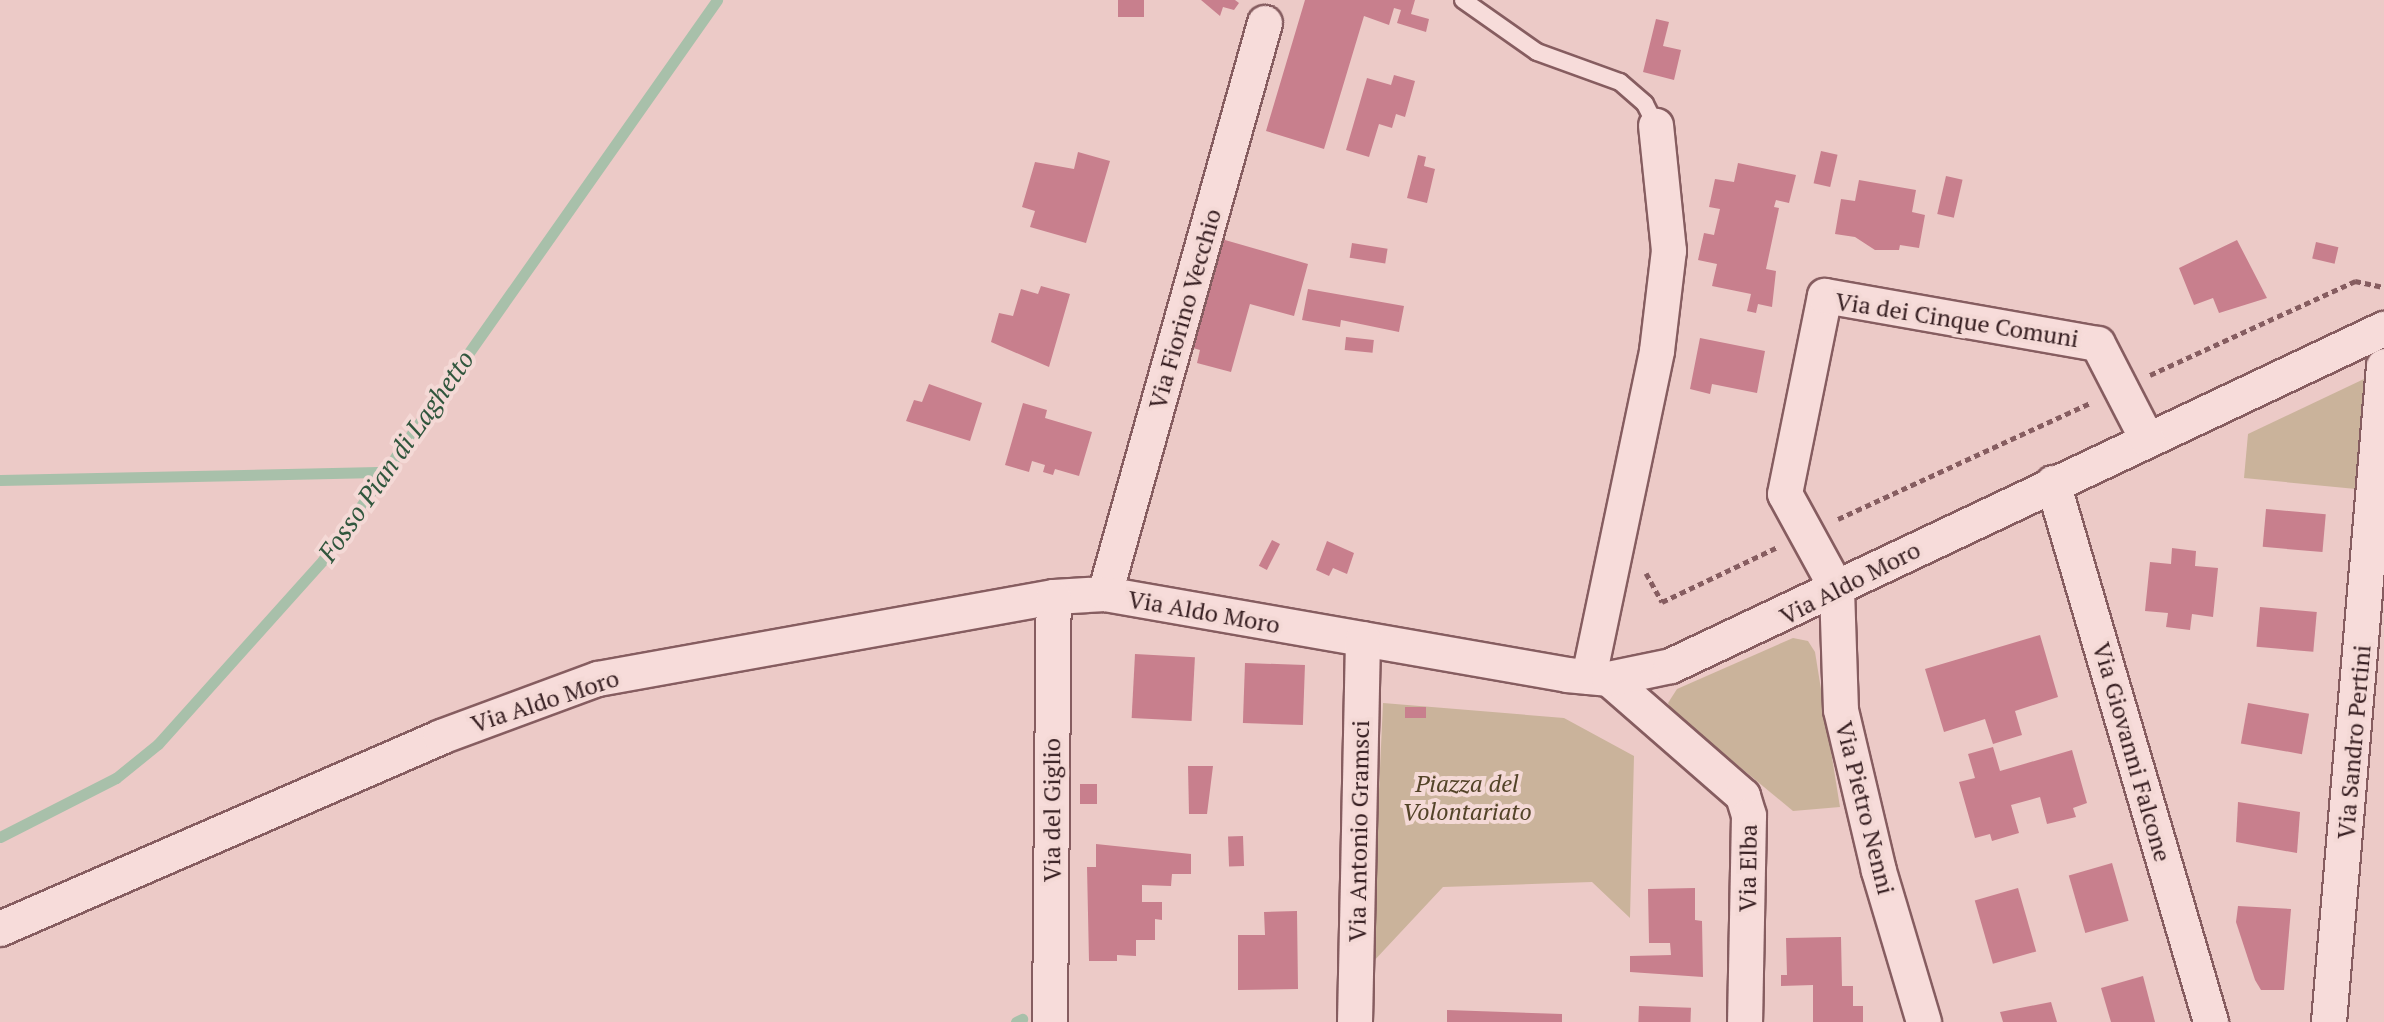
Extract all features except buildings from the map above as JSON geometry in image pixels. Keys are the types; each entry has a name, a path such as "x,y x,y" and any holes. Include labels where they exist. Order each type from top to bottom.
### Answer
{"street":[{"name":"Via Fiorino Vecchio","path":"1105,594 1265,23"},
{"path":"1599,678 1657,351 1669,251 1656,126"},
{"name":"Via dei Cinque Comuni","path":"1837,589 1785,494 1825,296 2098,344 2147,439"},
{"name":"Via Aldo Moro","path":"0,929 441,737 598,679 1054,597 1105,594 1599,678 1671,666 2384,329"},
{"name":"Via Sandro Pertini","path":"2329,1022 2384,366"},
{"name":"Via Giovanni Falcone","path":"2053,483 2211,1022"},
{"name":"Via Pietro Nenni","path":"1837,589 1841,710 1879,871 1924,1022"},
{"name":"Via del Giglio","path":"1050,1022 1054,597"},
{"name":"Via Antonio Gramsci","path":"1355,1022 1363,639"},
{"name":"Via Elba","path":"1599,678 1743,796 1749,816 1745,1022"}],"lane":[{"path":"1463,0 1537,52 1620,82 1645,104 1656,126"}],"path":[{"path":"1641,564 1662,602 2355,281 2384,287"}],"green space":[{"path":"2364,379 2356,489 2244,478 2248,434"},
{"path":"1793,638 1808,641 1815,652 1840,807 1793,811 1672,711 1668,703 1677,689"},
{"name":"Piazza del Volontariato","path":"1383,703 1564,718 1634,756 1630,918 1592,882 1443,887 1371,964"}],"waterway":[{"name":"Fosso Pian di Laghetto","path":"0,837 116,778 158,744 323,560 717,0"},
{"path":"0,480 389,472"},
{"path":"1016,1022 1022,1019"}]}
